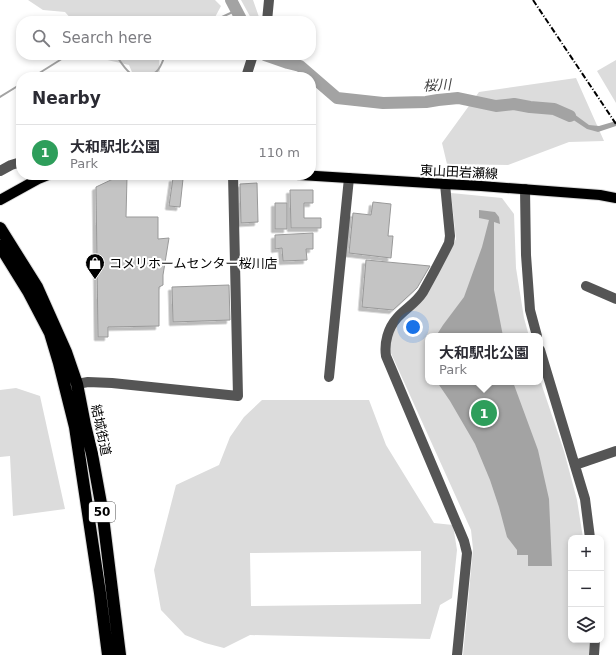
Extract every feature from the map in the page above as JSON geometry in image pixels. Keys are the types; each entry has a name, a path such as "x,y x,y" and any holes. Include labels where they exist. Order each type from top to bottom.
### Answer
{"highway":[{"name":"結城街道","path":"0,228 37,287 66,352 77,384 102,510 120,655"},
{"name":"結城街道","path":"0,246 28,291 50,333 59,363 75,427 108,655"}],"main road":[{"name":"東山田岩瀬線","path":"316,176 525,189 600,195 616,198"},
{"path":"0,200 32,180"}],"street":[{"path":"267,16 269,0"},
{"path":"248,72 251,60"},
{"path":"0,171 16,164"},
{"path":"329,377 350,178"},
{"path":"77,384 100,382 238,396 233,180"},
{"path":"445,184 450,236 449,243 422,293 392,325 388,334 385,349 386,356 466,547 467,553 456,655"},
{"path":"525,189 526,255 530,310 536,333"},
{"path":"586,286 616,299"},
{"path":"543,360 585,499 590,535"},
{"path":"575,465 616,451"},
{"path":"594,655 595,643"}],"shaded area":[{"path":"28,0 215,0 221,6 216,16 69,16 65,12 43,10"},
{"path":"241,0 253,0 259,16 250,16"},
{"path":"107,60 159,60 160,72 132,72 129,65"},
{"path":"616,60 616,103 597,71"},
{"path":"576,78 604,141 569,142 508,165 447,164 442,143 479,92"},
{"path":"555,107 574,114 589,125 599,126 616,121 616,126 598,132 587,129 572,119 554,112"},
{"path":"451,193 502,198 514,214 516,268 524,318 528,333 425,333 425,385 542,385 564,451 577,500 583,535 568,535 568,643 590,643 589,655 463,655 473,549 471,530 390,351 391,335 398,322 448,254 456,239"},
{"path":"479,210 495,212 499,217 500,224 494,222 494,290 502,333 438,333 464,297 482,247 489,220 479,218"},
{"path":"439,385 514,385 538,450 549,499 552,566 528,566 528,555 517,555 517,550 507,537 490,480 475,444"},
{"path":"16,388 40,396 65,509 13,516 10,456 0,457 0,390"},
{"path":"262,400 369,400 386,445 434,523 453,525 457,550 452,598 440,605 430,639 250,635 224,648 205,643 185,635 161,610 154,570 176,485 219,465 230,437 244,417","holes":["421,551 421,604 251,606 250,553"]}],"building":[{"path":"111,180 127,180 126,217 158,217 158,239 169,238 163,275 163,285 159,287 159,326 108,327 108,337 98,337 96,187"},
{"path":"173,180 183,180 180,207 169,206"},
{"path":"257,183 258,222 241,223 240,184"},
{"path":"290,190 313,190 313,203 304,203 304,218 321,218 321,228 291,228"},
{"path":"373,202 391,204 388,236 393,236 391,258 349,253 353,213 371,215"},
{"path":"275,203 287,203 287,229 275,229"},
{"path":"313,233 313,249 306,249 307,260 283,261 282,248 275,249 275,235"},
{"path":"366,260 430,266 417,288 393,310 362,307"},
{"path":"229,285 230,320 173,322 172,287"}],"waterway":[{"name":"桜川","path":"231,0 239,16"},
{"path":"224,16 237,10"},
{"path":"41,72 60,60"},
{"path":"119,60 129,72"},
{"path":"156,72 163,60"},
{"name":"桜川","path":"279,60 300,66 307,72"},
{"name":"桜川","path":"316,80 337,98 383,103 426,102 458,98 496,106 514,104 554,109 570,116"},
{"path":"0,97 16,87"}],"railway":[{"path":"533,0 616,124"}],"place":[{"name":"コメリホームセンター桜川店","path":"95,280"},
{"name":"大和駅北公園","path":"484,413"}]}
